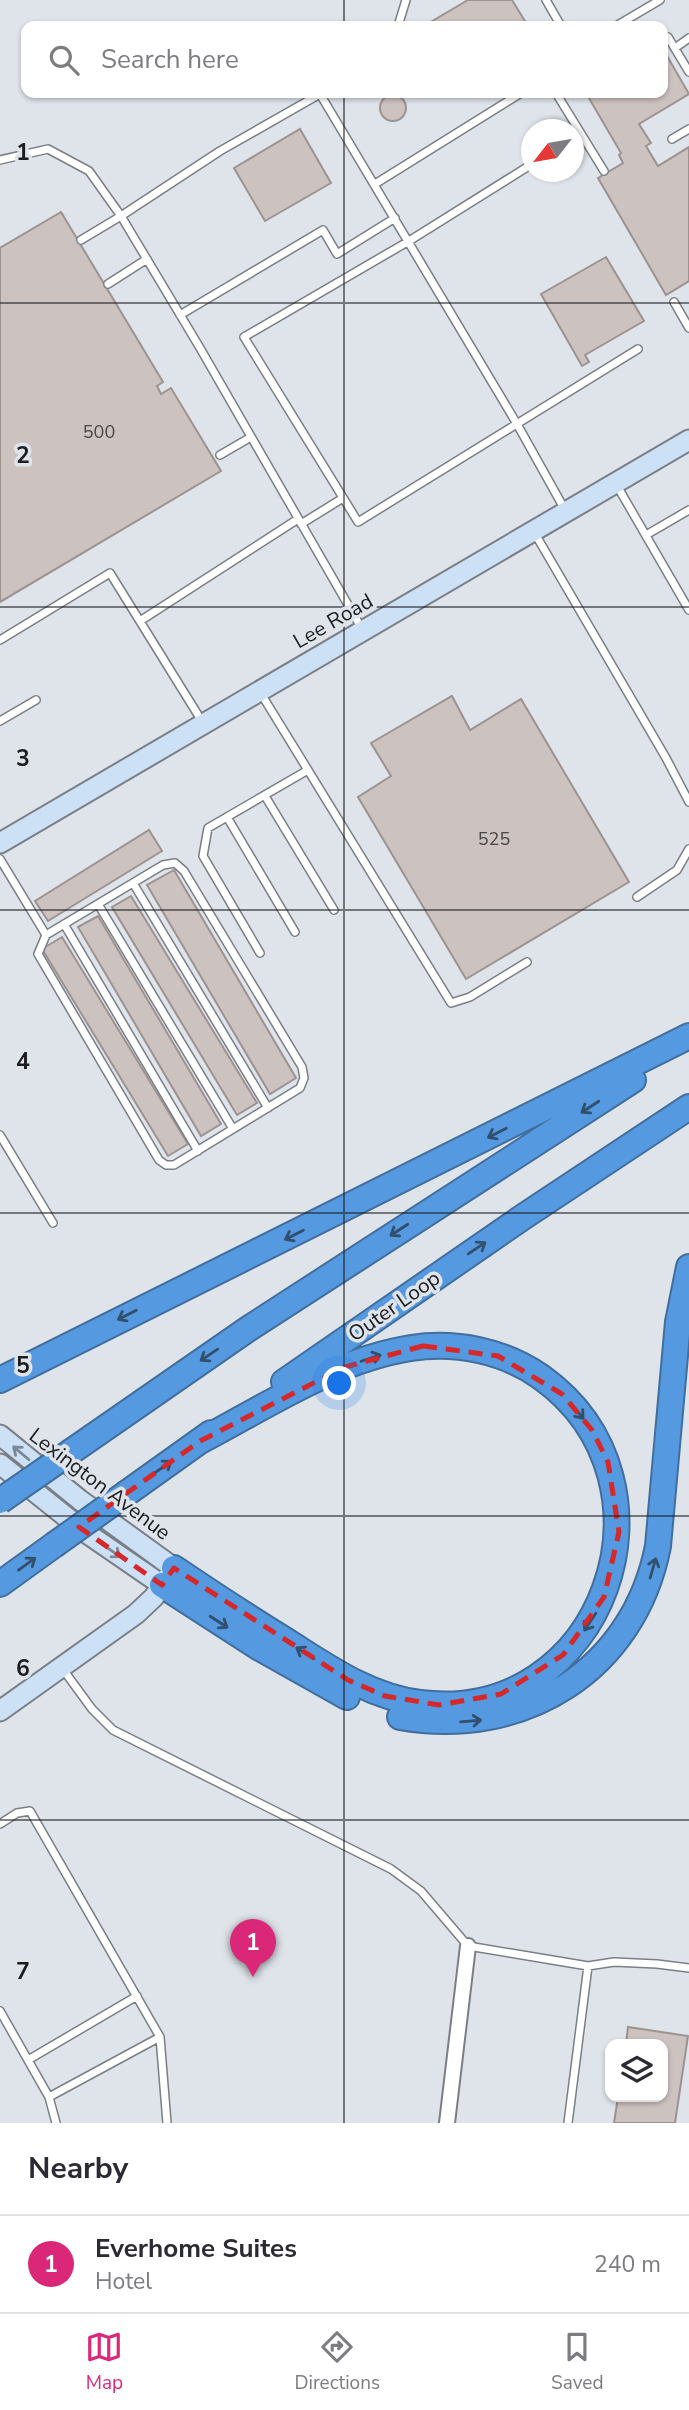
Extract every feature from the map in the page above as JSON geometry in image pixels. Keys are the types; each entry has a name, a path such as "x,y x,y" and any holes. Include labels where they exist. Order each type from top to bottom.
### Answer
{"highway":[{"path":"0,1380 689,1036"},
{"path":"0,1500 278,1309 689,1044"},
{"name":"Outer Loop","path":"0,1584 483,1244 689,1107"},
{"path":"168,1576 308,1676 357,1702 389,1714 428,1721 473,1721 518,1711 559,1691 595,1663 620,1635 639,1603 653,1570 662,1521 678,1322 689,1267"},
{"path":"168,1576 264,1627 358,1685 394,1699 439,1704 465,1703 501,1694 551,1666 575,1643 591,1621 607,1589 615,1561 619,1532 616,1491 608,1462 592,1430 576,1408 548,1382 524,1367 488,1353 442,1345 379,1355 309,1384 200,1441"}],"street":[{"name":"Lee Road","path":"0,843 689,440"},
{"name":"Lexington Avenue","path":"0,1435 168,1576"},
{"path":"0,1464 76,1525 168,1576 149,1602 136,1614 0,1711"},
{"path":"447,2123 467,1946"}],"lane":[{"path":"400,21 406,0"},
{"path":"546,0 558,21"},
{"path":"624,21 660,0"},
{"path":"668,37 689,72"},
{"path":"675,48 689,38"},
{"path":"81,240 220,151 312,98"},
{"path":"324,98 517,424 566,512"},
{"path":"375,184 513,98"},
{"path":"559,98 604,171"},
{"path":"673,139 689,129"},
{"path":"0,160 48,149 89,171 147,259 362,630"},
{"path":"521,170 409,241 244,337 358,522 638,349"},
{"path":"180,316 323,230 337,254 395,218"},
{"path":"108,284 147,259"},
{"path":"674,302 689,328"},
{"path":"220,455 251,437"},
{"path":"615,483 689,610"},
{"path":"140,621 300,521 343,498"},
{"path":"646,535 689,510"},
{"path":"533,531 689,802"},
{"path":"0,640 110,573 204,723"},
{"path":"259,691 451,1003 470,997 527,962"},
{"path":"0,721 36,700"},
{"path":"260,953 202,856 208,828 308,770"},
{"path":"265,796 334,910"},
{"path":"227,817 295,932"},
{"path":"637,897 677,870 689,849"},
{"path":"0,859 46,935"},
{"path":"175,863 184,871 302,1067 304,1078 300,1088 174,1165 166,1165 159,1160 38,954 46,935 163,865 175,863"},
{"path":"133,883 268,1108"},
{"path":"98,904 233,1129"},
{"path":"64,924 198,1151"},
{"path":"0,1135 53,1223"},
{"path":"62,1667 92,1709 113,1730 391,1869 421,1891 467,1946 589,1966 614,1962 689,1968"},
{"path":"0,1824 17,1813 30,1811 160,2037 167,2123"},
{"path":"568,2123 589,1966"},
{"path":"28,2060 137,1996"},
{"path":"0,2011 49,2097 56,2123"},
{"path":"49,2097 160,2037"}],"highlighted area":[{"path":"423,1346 498,1356 562,1394 592,1430 608,1462 619,1532 604,1597 563,1655 501,1694 439,1705 385,1696 348,1680 174,1568 162,1585 79,1527 200,1441 345,1367"}],"building":[{"path":"468,0 512,0 525,21 432,21"},
{"path":"668,58 689,94 639,124 651,143 646,146 658,166 689,147 689,281 666,295 598,178 623,163 619,155 621,153 589,98 668,98"},
{"path":"385,98 401,98 405,103 405,113 398,120 388,120 381,113 381,103"},
{"path":"300,129 331,183 265,221 234,168"},
{"path":"61,212 163,382 157,386 161,394 171,388 221,471 0,602 0,248"},
{"path":"606,257 644,321 585,355 589,362 582,366 541,294"},
{"path":"452,696 470,730 521,699 629,882 466,979 358,797 391,776 371,743"},
{"path":"149,830 162,851 48,921 35,901"},
{"path":"174,870 296,1078 270,1094 147,885"},
{"path":"131,896 257,1103 237,1115 112,907"},
{"path":"98,916 221,1124 201,1136 78,927"},
{"path":"62,937 188,1144 168,1156 42,949"},
{"path":"628,2027 688,2036 675,2123 614,2123 617,2102 668,2102 668,2039 627,2039"}],"place":[{"name":"Everhome Suites","path":"253,1977"}]}
